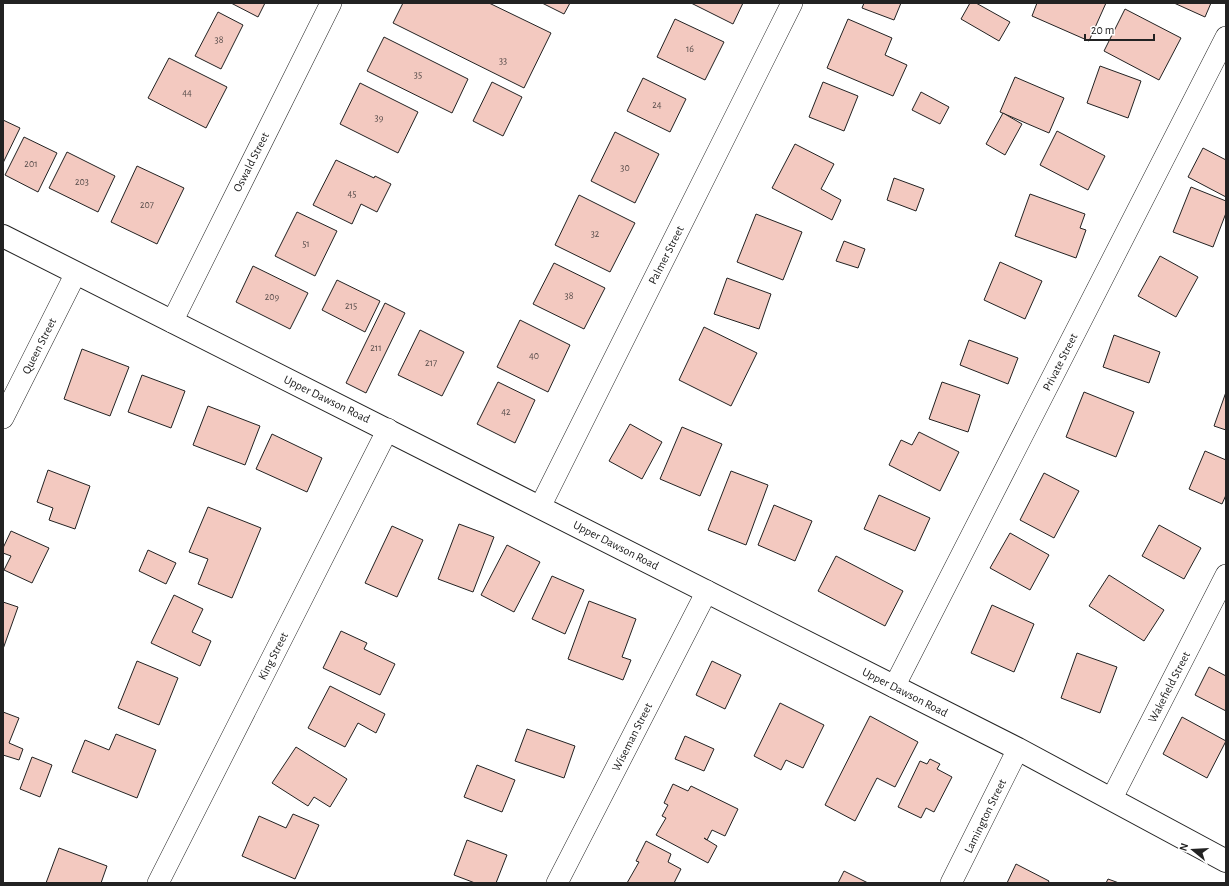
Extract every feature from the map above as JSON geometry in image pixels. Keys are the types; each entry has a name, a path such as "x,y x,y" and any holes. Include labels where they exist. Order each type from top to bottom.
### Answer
{"street":[{"name":"Oswald Street","path":"172,322 331,3"},
{"name":"Palmer Street","path":"540,507 792,3"},
{"name":"Private Street","path":"894,687 1226,37"},
{"name":"Upper Dawson Road","path":"3,236 1018,749 1112,798 1226,861"},
{"name":"Queen Street","path":"3,418 76,273"},
{"name":"King Street","path":"158,883 388,430"},
{"name":"Wakefield Street","path":"1112,798 1226,575"},
{"name":"Wiseman Street","path":"557,883 707,591"},
{"name":"Lamington Street","path":"952,883 1018,749"}],"building":[{"path":"231,3 265,3 258,17"},
{"path":"403,3 489,3 551,33 524,88 393,23"},
{"path":"542,3 570,3 564,14"},
{"path":"691,3 743,3 733,24"},
{"path":"864,3 901,3 894,20 862,8"},
{"path":"970,3 976,3 1010,22 999,41 961,19"},
{"path":"1037,3 1106,3 1089,41 1032,16"},
{"path":"1174,3 1211,3 1205,17"},
{"path":"1125,9 1181,38 1159,80 1104,51"},
{"path":"218,12 243,25 221,69 195,56"},
{"path":"675,19 724,42 705,80 657,57"},
{"path":"848,19 892,38 885,55 907,65 893,96 827,68"},
{"path":"384,37 468,79 452,113 367,71"},
{"path":"169,58 227,87 206,128 148,98"},
{"path":"1100,66 1141,81 1128,118 1087,103"},
{"path":"1015,77 1064,98 1049,133 1000,112"},
{"path":"643,78 686,99 670,132 627,111"},
{"path":"492,82 522,97 503,136 473,121"},
{"path":"823,82 858,96 844,131 809,117"},
{"path":"360,83 418,112 398,153 340,124"},
{"path":"921,92 949,107 940,124 912,110"},
{"path":"1003,113 1022,124 1005,155 986,144"},
{"path":"3,120 20,128 3,163"},
{"path":"1057,131 1105,156 1088,190 1040,165"},
{"path":"615,132 659,154 635,203 591,181"},
{"path":"24,137 57,153 38,192 5,175"},
{"path":"795,144 834,164 821,189 841,200 832,220 772,188"},
{"path":"1203,148 1226,160 1226,197 1188,177"},
{"path":"67,152 115,176 98,212 49,188"},
{"path":"336,160 374,178 375,176 391,184 377,212 361,204 352,224 313,205"},
{"path":"137,166 184,188 157,244 111,222"},
{"path":"894,178 924,189 916,211 887,200"},
{"path":"1191,187 1226,201 1226,213 1213,247 1173,232"},
{"path":"1030,194 1085,214 1080,228 1086,230 1076,258 1015,236"},
{"path":"579,195 635,223 610,272 555,245"},
{"path":"297,212 337,231 315,276 275,256"},
{"path":"756,214 802,232 783,280 737,262"},
{"path":"844,241 865,249 858,268 836,261"},
{"path":"1160,256 1198,277 1176,317 1138,296"},
{"path":"1000,262 1042,281 1025,319 984,300"},
{"path":"554,263 605,288 584,329 533,304"},
{"path":"253,266 308,293 290,329 236,302"},
{"path":"727,278 771,294 759,329 714,314"},
{"path":"337,280 380,301 365,332 322,310"},
{"path":"385,303 405,313 366,393 346,383"},
{"path":"520,320 570,345 548,392 497,367"},
{"path":"704,327 757,353 731,406 679,380"},
{"path":"420,330 464,352 442,396 398,375"},
{"path":"1114,335 1160,352 1149,383 1103,367"},
{"path":"969,340 1018,358 1008,384 960,365"},
{"path":"82,349 129,367 110,416 64,399"},
{"path":"142,375 185,391 171,428 128,412"},
{"path":"498,382 535,400 515,443 477,424"},
{"path":"942,382 980,395 968,432 929,419"},
{"path":"1084,392 1134,412 1116,457 1066,437"},
{"path":"1226,392 1226,430 1214,426"},
{"path":"208,406 260,426 245,465 193,445"},
{"path":"630,424 662,442 642,479 609,461"},
{"path":"682,427 722,444 700,496 660,479"},
{"path":"919,432 959,452 940,491 889,465 901,440 912,445"},
{"path":"272,434 322,458 307,492 256,469"},
{"path":"1205,451 1226,460 1226,495 1222,504 1189,489"},
{"path":"48,470 90,486 75,529 49,520 53,508 37,502"},
{"path":"731,471 768,485 746,545 708,530"},
{"path":"1044,473 1079,491 1054,538 1020,520"},
{"path":"879,495 930,518 915,551 864,529"},
{"path":"774,505 812,521 795,561 758,545"},
{"path":"208,507 261,528 232,598 198,584 208,559 189,552"},
{"path":"459,524 494,537 473,592 438,579"},
{"path":"1159,525 1201,548 1184,579 1142,556"},
{"path":"392,526 423,540 397,597 365,583"},
{"path":"11,531 49,548 32,583 4,570 11,556 3,553 3,548"},
{"path":"1010,533 1049,555 1030,590 990,568"},
{"path":"507,545 540,562 514,612 481,595"},
{"path":"148,550 176,563 166,584 139,571"},
{"path":"836,556 903,591 885,626 818,591"},
{"path":"1109,575 1164,610 1144,641 1089,606"},
{"path":"552,576 584,590 565,634 532,619"},
{"path":"174,595 203,609 192,632 211,641 200,666 151,643"},
{"path":"589,601 636,619 622,657 631,660 623,680 568,659"},
{"path":"3,602 18,607 3,649"},
{"path":"992,605 1034,624 1014,672 971,653"},
{"path":"341,631 367,643 364,649 395,664 380,695 323,668"},
{"path":"1077,653 1117,667 1100,713 1061,698"},
{"path":"137,661 178,678 159,725 118,708"},
{"path":"712,661 741,675 725,709 696,695"},
{"path":"1209,667 1226,676 1226,711 1195,695"},
{"path":"330,686 385,714 376,733 358,723 345,747 308,728"},
{"path":"780,703 824,725 803,768 786,760 781,770 754,756"},
{"path":"3,712 19,718 9,743 23,749 19,760 3,755"},
{"path":"870,716 918,742 895,787 877,778 855,821 825,805"},
{"path":"1182,717 1226,741 1207,778 1163,754"},
{"path":"527,729 575,746 564,778 515,761"},
{"path":"116,734 156,750 137,798 72,772 85,740 109,750"},
{"path":"685,736 714,749 704,771 675,759"},
{"path":"296,747 347,779 330,807 314,797 308,806 272,783"},
{"path":"32,757 52,765 40,797 20,789"},
{"path":"930,759 940,764 937,769 952,777 934,812 926,808 921,818 898,807 920,761 927,764"},
{"path":"477,765 515,780 502,812 464,797"},
{"path":"673,784 688,791 691,786 738,809 725,836 712,830 707,840 717,846 708,863 656,835 666,818 662,816 668,805 664,803"},
{"path":"293,814 319,825 295,879 242,856 259,816 286,828"},
{"path":"467,840 507,855 496,883 475,883 454,875"},
{"path":"646,841 671,854 668,862 681,869 674,883 627,883 639,862 636,861"},
{"path":"59,848 107,866 101,883 46,883"},
{"path":"1016,864 1049,881 1048,883 1007,883"},
{"path":"844,871 868,883 838,883"},
{"path":"1108,879 1119,883 1106,883"}]}
